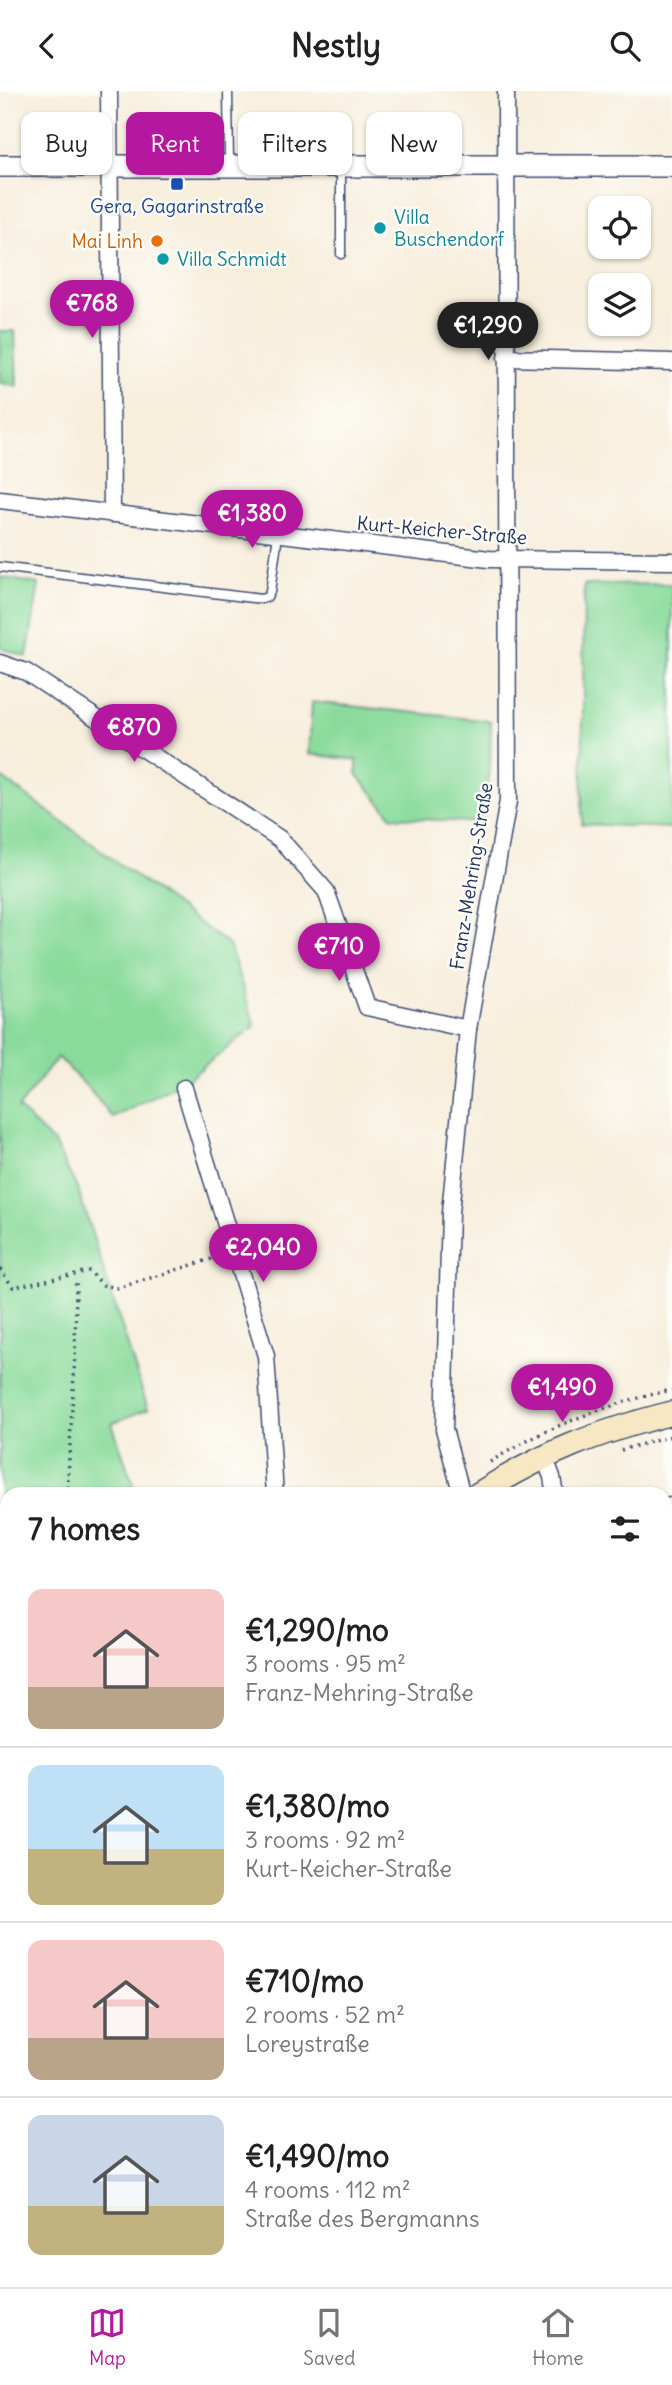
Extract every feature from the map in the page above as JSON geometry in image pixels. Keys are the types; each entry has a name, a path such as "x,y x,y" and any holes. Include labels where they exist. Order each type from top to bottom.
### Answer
{"main road":[{"path":"492,1487 544,1456 578,1441 672,1413"}],"street":[{"path":"109,91 109,112"},
{"name":"Franz-Mehring-Straße","path":"460,1487 444,1429 450,1213 468,1029 508,801 506,91"},
{"path":"112,165 238,165"},
{"path":"0,166 21,166"},
{"path":"352,166 672,166"},
{"path":"109,175 112,514"},
{"path":"506,358 672,362"},
{"name":"Kurt-Keicher-Straße","path":"0,500 489,559 672,561"},
{"path":"0,663 26,672 280,839 326,891 367,1007 468,1029"},
{"path":"184,1088 266,1356 274,1487"},
{"path":"544,1456 554,1487"}],"lane":[{"path":"228,91 229,165"},
{"path":"341,175 341,254"},
{"path":"0,567 261,599 267,597 270,592 278,534"}],"path":[{"path":"0,1269 13,1287 89,1271 103,1285 118,1288 234,1252"},
{"path":"67,1487 75,1357 76,1281"},
{"path":"610,1453 672,1436"}],"green space":[{"path":"0,331 15,331 17,387 0,383"},
{"path":"0,577 39,584 27,657 0,648"},
{"path":"672,584 672,828 582,824 584,585"},
{"path":"312,702 491,721 490,769 483,823 392,817 357,774 357,760 309,754"},
{"path":"0,776 229,945 255,1026 187,1080 113,1118 58,1057 18,1108 54,1143 78,1190 148,1409 112,1423 134,1487 0,1487"}],"place":[{"name":"Gera, Gagarinstraße","path":"177,184"},
{"name":"Villa Buschendorf","path":"380,228"},
{"name":"Mai Linh","path":"157,241"},
{"name":"Villa Schmidt","path":"163,259"}]}
